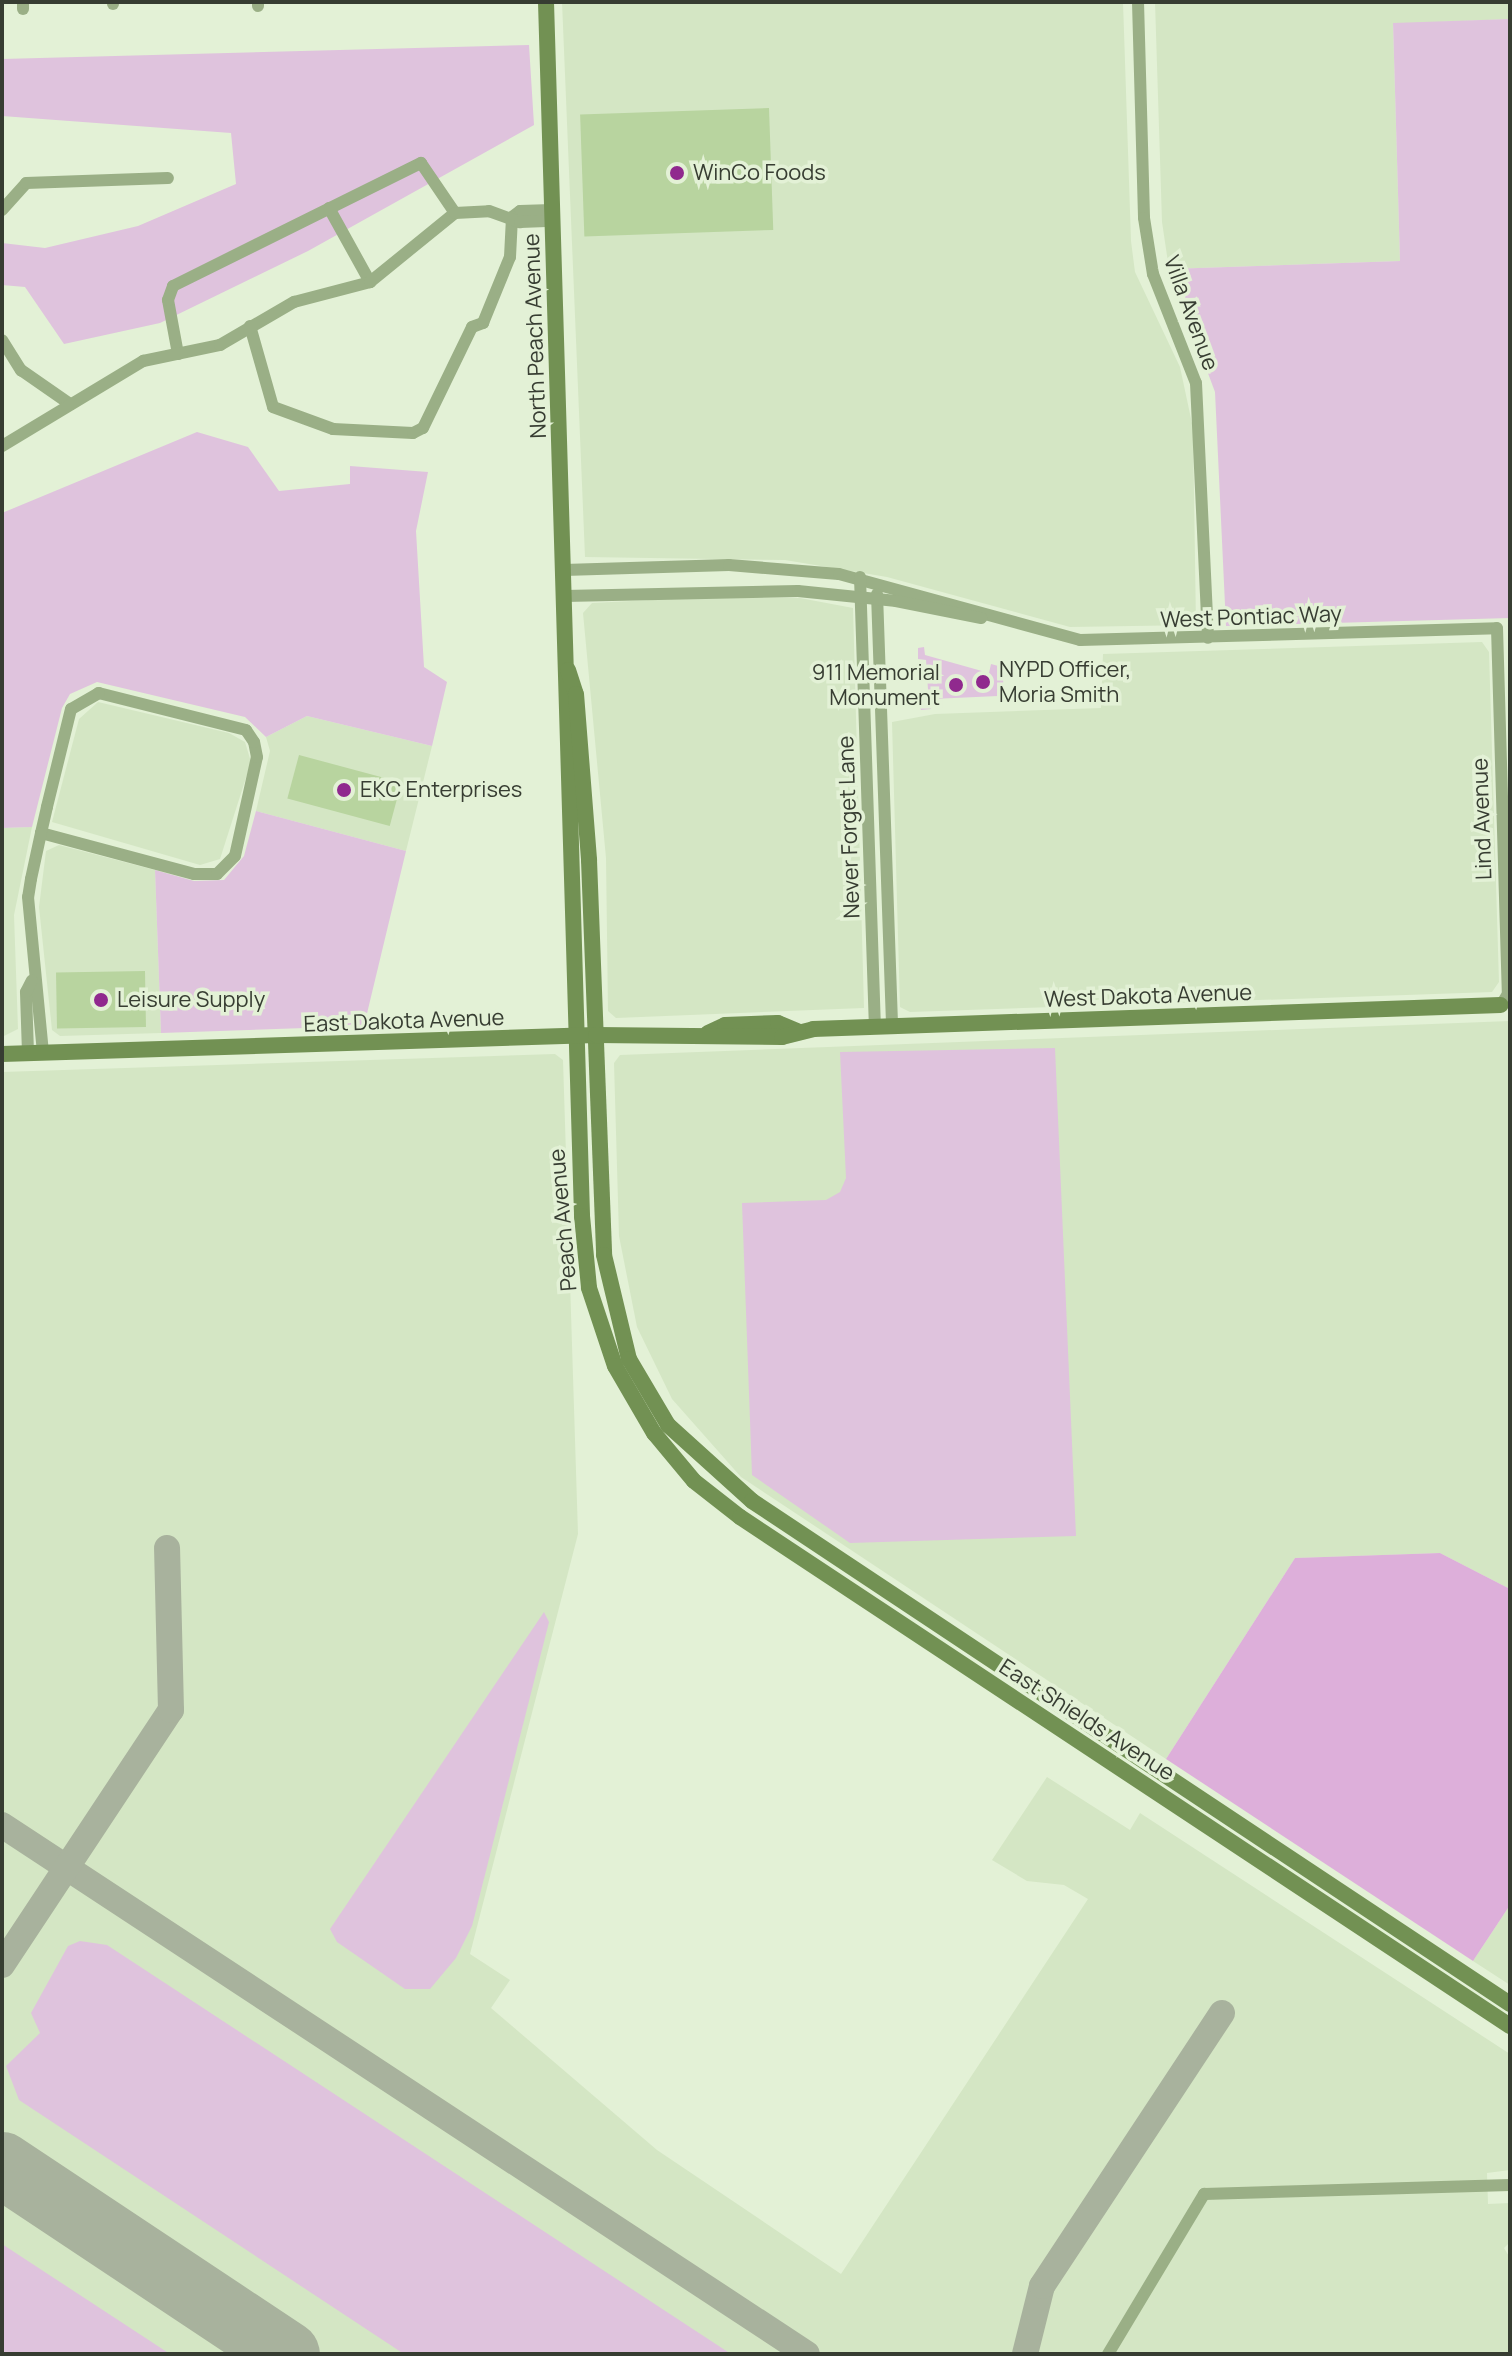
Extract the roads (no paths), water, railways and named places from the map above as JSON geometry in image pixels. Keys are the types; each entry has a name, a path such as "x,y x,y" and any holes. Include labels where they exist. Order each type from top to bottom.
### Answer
{"main road":[{"name":"North Peach Avenue","path":"546,2 568,668 563,693 575,1037"},
{"name":"North Peach Avenue","path":"568,668 576,694 587,830 596,1035"},
{"name":"West Dakota Avenue","path":"575,1037 708,1033 725,1025 778,1023 797,1031 1501,1005"},
{"path":"596,1035 610,1291 629,1359 661,1429"},
{"name":"East Dakota Avenue","path":"2,1054 575,1037"},
{"name":"Peach Avenue","path":"575,1037 589,1288 615,1366 661,1429"},
{"name":"East Shields Avenue","path":"661,1429 786,1523 1510,2004"},
{"name":"East Shields Avenue","path":"661,1429 694,1481 776,1541 1510,2026"},
{"path":"776,1541 786,1523"}],"street":[{"name":"Villa Avenue","path":"1138,2 1144,218 1153,274 1196,383 1208,638"},
{"path":"178,354 168,300 173,286 421,163 455,213"},
{"path":"2,210 26,183 168,178"},
{"path":"329,208 370,282"},
{"path":"2,446 143,361 220,345 294,302 370,282 455,213 552,216"},
{"path":"250,326 273,407 333,429 413,433 423,428 472,327 483,323 510,257 512,217"},
{"path":"2,340 21,370 70,404"},
{"name":"West Pontiac Way","path":"564,570 758,565 860,577 1008,623"},
{"name":"Never Forget Lane","path":"860,577 883,1026"},
{"name":"Never Forget Lane","path":"877,581 883,1026"},
{"name":"West Pontiac Way","path":"565,596 729,590 860,597 1008,623 1080,640 1497,628"},
{"name":"Lind Avenue","path":"1497,628 1508,994 1501,1005"},
{"path":"36,1053 26,992 32,980 28,897 41,833 71,709 84,698 99,693 246,730 254,742 257,757 235,856 217,874 194,874 41,833"},
{"path":"1108,2354 1204,2194 1510,2185"}],"place":[{"name":"WinCo Foods","path":"677,173"},
{"name":"NYPD Officer, Moria Smith","path":"983,682"},
{"name":"911 Memorial Monument","path":"956,685"},
{"name":"EKC Enterprises","path":"344,790"},
{"name":"Leisure Supply","path":"101,1000"}]}
